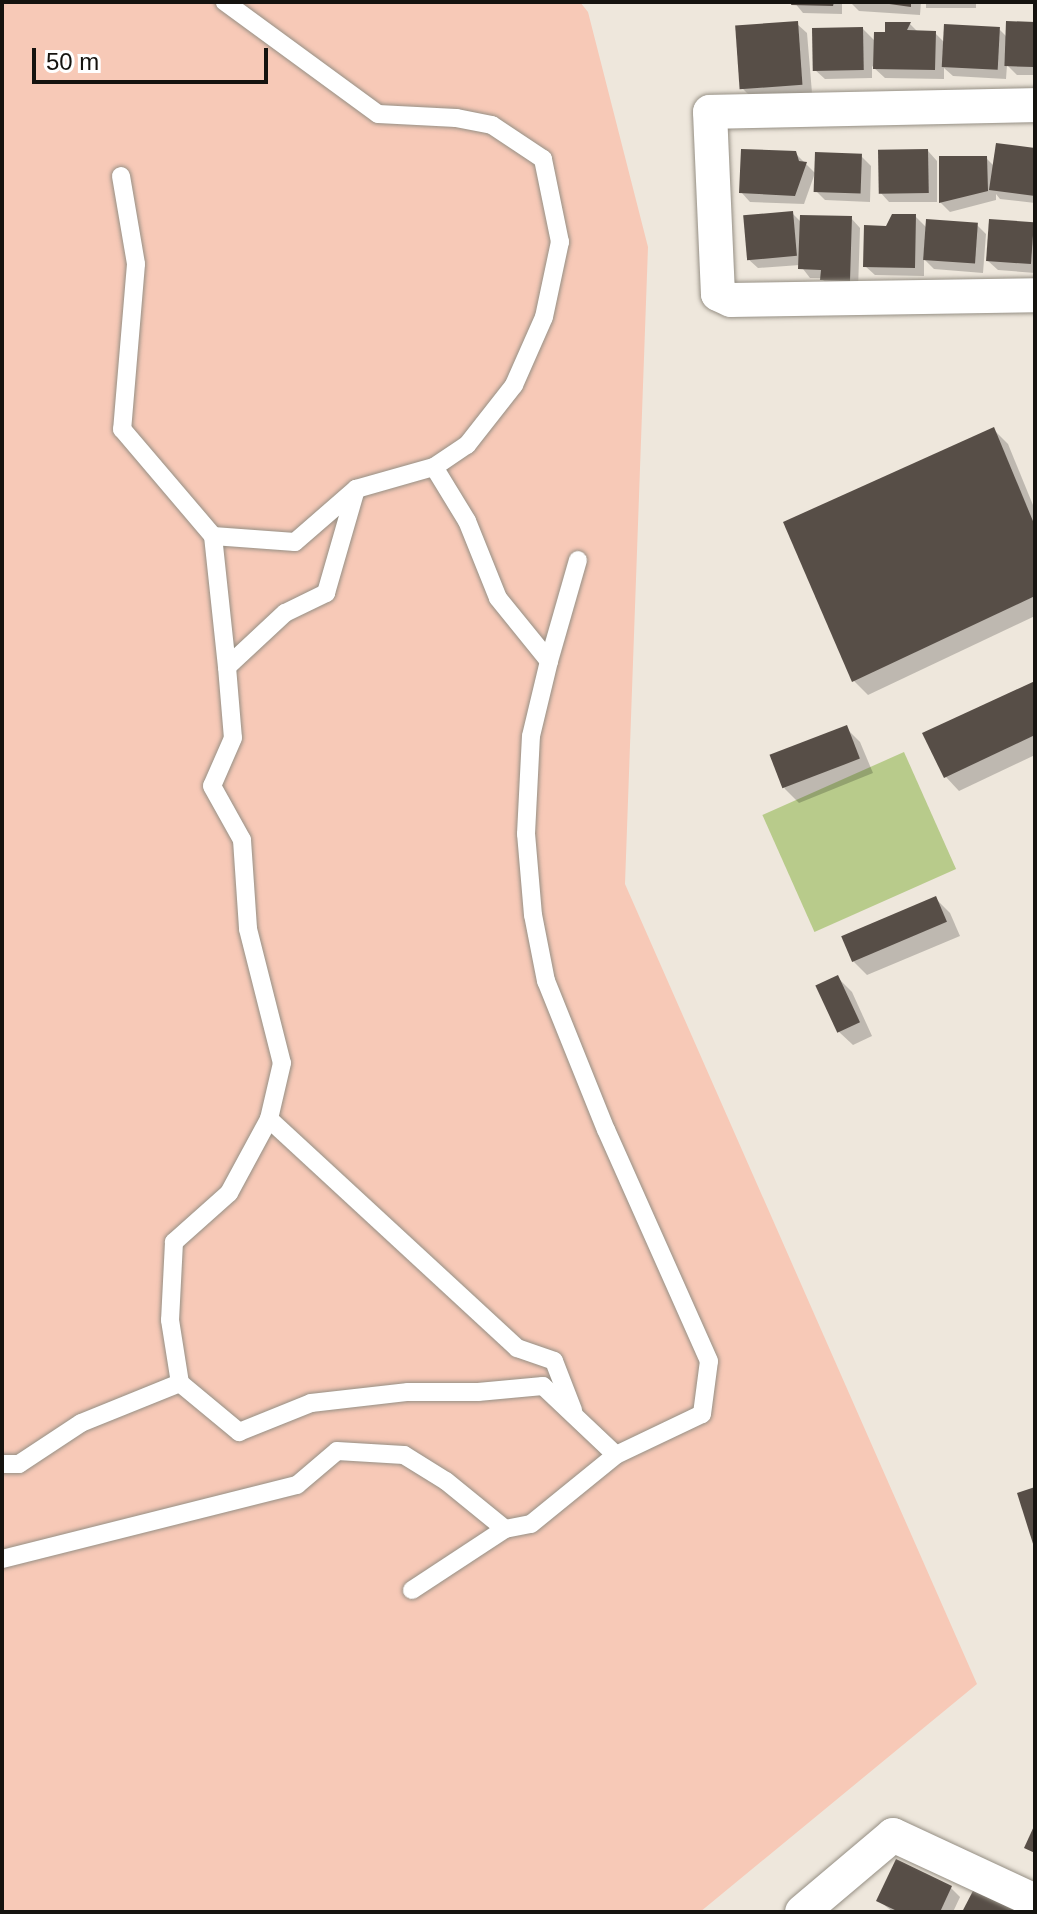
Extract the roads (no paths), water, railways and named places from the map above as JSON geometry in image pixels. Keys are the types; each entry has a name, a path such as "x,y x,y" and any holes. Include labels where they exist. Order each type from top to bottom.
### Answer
{"street":[{"path":"1035,105 710,112 718,294 731,300 1035,295"},
{"path":"802,1912 893,1835 1035,1901"}],"lane":[{"path":"213,536 295,542 356,489 434,467 467,445 514,385 544,317 560,242 543,159 492,125 456,118 378,114 225,2"},
{"path":"121,176 136,264 122,429 213,536 233,738 212,786 242,840 248,929 282,1063 269,1119 229,1193 174,1242 170,1320 180,1383 239,1432 311,1403 408,1392 478,1392 543,1386 616,1455"},
{"path":"434,467 467,521 498,598 549,661"},
{"path":"227,667 285,613 326,593 356,489"},
{"path":"412,1590 505,1529 531,1524 616,1455 702,1414 709,1361 606,1130 546,981 533,915 526,834 531,736 578,560"},
{"path":"269,1119 517,1348 554,1361 576,1416"},
{"path":"2,1464 19,1464 81,1423 180,1383"},
{"path":"2,1559 297,1485 337,1451 404,1455 446,1481 505,1529"}]}
